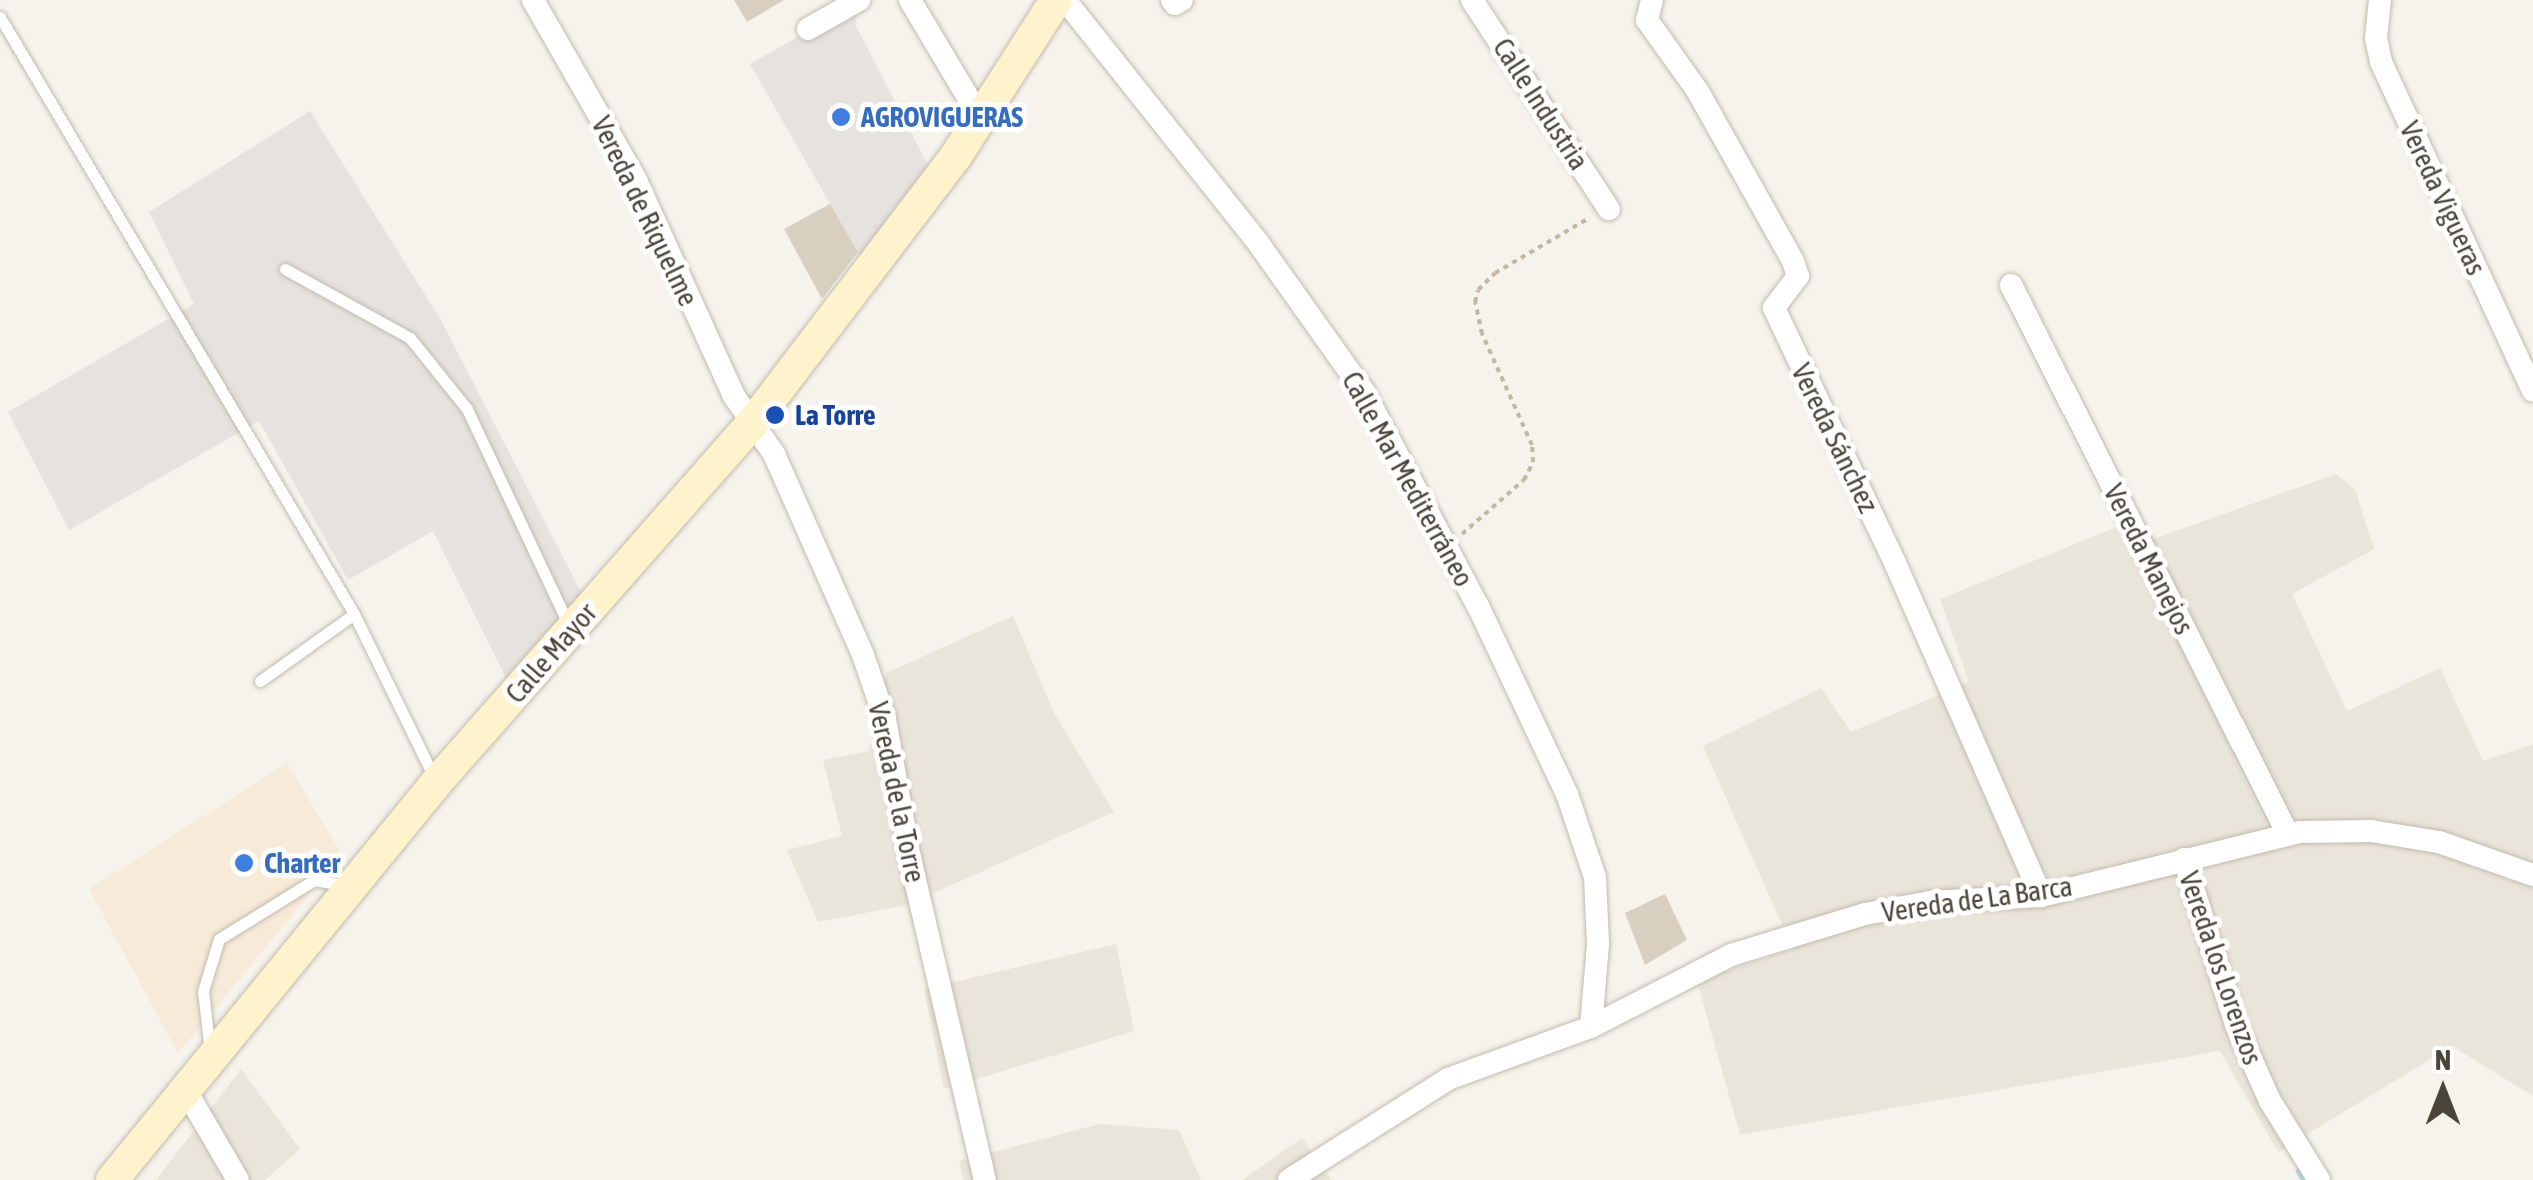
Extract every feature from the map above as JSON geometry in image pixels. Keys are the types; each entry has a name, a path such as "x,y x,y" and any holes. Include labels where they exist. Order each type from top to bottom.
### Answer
{"main road":[{"name":"Calle Mayor","path":"112,1180 437,782 751,425 980,120 1056,0"}],"street":[{"name":"Vereda de Riquelme","path":"532,0 636,180 751,425"},
{"path":"808,29 859,0"},
{"path":"910,0 980,120"},
{"name":"Calle Mar Mediterráneo","path":"1065,0 1260,244 1364,392 1446,546 1567,794 1595,877 1598,944 1592,1027"},
{"path":"1172,0 1175,4 1182,0"},
{"name":"Calle Industria","path":"1472,0 1608,209"},
{"name":"Vereda Sánchez","path":"1652,0 1648,20 1697,90 1793,261 1798,276 1774,308 1896,563 2041,896"},
{"name":"Vereda Vigueras","path":"2380,0 2376,38 2380,62 2533,391"},
{"name":"Vereda Manejos","path":"2011,285 2288,834"},
{"name":"Vereda de la Torre","path":"751,425 774,454 826,564 885,719 909,854 985,1180"},
{"name":"Vereda de La Barca","path":"1289,1180 1448,1079 1592,1027 1731,955 1865,914 1930,902 2041,896 2288,834 2388,834 2439,842 2533,875"},
{"name":"Vereda los Lorenzos","path":"2184,859 2236,1025 2270,1102 2319,1180"},
{"path":"186,1089 238,1180"}],"lane":[{"path":"0,17 354,614 437,782"},
{"path":"285,269 410,338 467,410 502,492 570,630"},
{"path":"260,681 354,614"},
{"path":"210,1058 203,991 219,939 314,880 352,887"}],"path":[{"path":"1446,546 1524,480 1533,462 1532,445 1482,334 1475,302 1478,290 1495,273 1553,235 1608,209"}],"shaded area":[{"path":"861,1 855,24 929,167 860,256 750,64"},
{"path":"310,111 441,320 585,600 508,682 433,531 348,580 259,421 69,530 8,412 194,304 149,212"},
{"path":"2336,474 2355,489 2374,549 2292,594 2347,711 2440,668 2483,761 2533,744 2533,1096 2452,1046 2278,1152 2220,1051 1740,1135 1697,981 1793,949 1703,746 1821,688 1851,732 1969,682 1940,599 2134,520 2145,542"},
{"path":"1013,616 1054,713 1114,812 907,905 818,922 787,850 842,836 823,760 869,751 886,673"},
{"path":"287,763 342,855 178,1053 89,889"},
{"path":"1116,944 1134,1031 944,1089 924,989"},
{"path":"241,1069 300,1149 265,1180 156,1180"},
{"path":"1100,1124 1179,1130 1201,1180 963,1180 959,1161"},
{"path":"1302,1138 1332,1180 1242,1180"}],"building":[{"path":"734,0 784,0 747,22"},
{"path":"830,204 858,252 822,299 784,229"},
{"path":"1665,894 1687,940 1645,965 1625,913"}],"waterway":[{"path":"2299,1171 2304,1180"}],"place":[{"name":"AGROVIGUERAS","path":"841,117"},
{"name":"La Torre","path":"775,415"},
{"name":"Charter","path":"244,863"}]}
